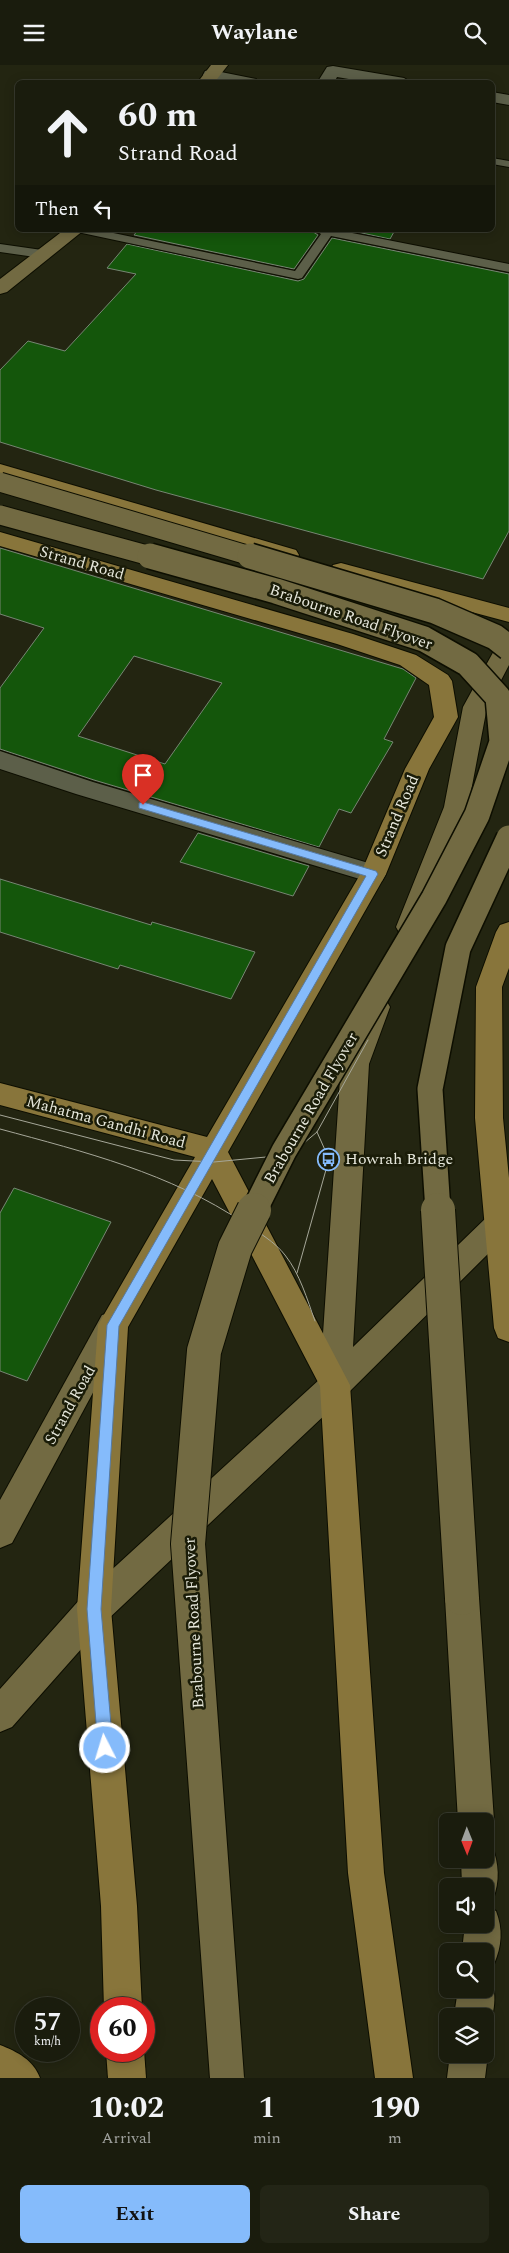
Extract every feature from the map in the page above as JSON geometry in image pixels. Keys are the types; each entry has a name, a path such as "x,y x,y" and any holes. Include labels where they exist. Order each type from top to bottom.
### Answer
{"main road":[{"path":"0,288 72,232"},
{"path":"0,470 373,580 509,615"},
{"name":"Brabourne Road Flyover","path":"0,482 435,611 494,637 509,648"},
{"name":"Brabourne Road Flyover","path":"0,515 276,591 424,639 468,664 498,697 502,742 477,815 434,898 289,1142 235,1248 204,1351 188,1544 227,2078"},
{"name":"Strand Road","path":"0,539 354,642 408,660 440,681 446,717 417,769 373,874 212,1150 113,1325 0,1533"},
{"path":"394,2078 366,1873 335,1385 355,1064 456,807 475,707 509,643"},
{"path":"475,1813 430,1089 458,948 509,839"},
{"path":"509,932 489,987 489,1118 509,1328"},
{"name":"Mahatma Gandhi Road","path":"0,1094 212,1150"},
{"path":"212,1150 335,1385"},
{"path":"0,1715 94,1609 335,1385 499,1224"},
{"path":"113,1325 94,1609 118,1906 122,1997"},
{"path":"126,2062 127,2078"},
{"path":"466,2078 468,2063"},
{"path":"0,2064 21,2078"}],"street":[{"path":"327,80 333,71 386,80"},
{"path":"212,74 237,80"},
{"path":"495,98 509,100"},
{"path":"0,760 85,788 373,874"}],"lane":[{"path":"495,162 509,164"},
{"path":"92,232 298,275 323,232"},
{"path":"329,232 509,268"},
{"path":"0,248 42,254"}],"building":[{"path":"136,232 313,232 318,235 294,269 134,235"},
{"path":"357,232 394,232 390,239"},
{"path":"332,238 509,274 509,531 483,579 156,490 0,442 0,370 28,341 65,351 136,274 107,268 127,244 298,281 304,279"},
{"path":"0,548 403,669 416,678 384,739 393,742 351,813 339,809 319,847 94,780 0,749 0,688 44,628 0,614","holes":["134,656 222,683 165,764 78,736"]},
{"path":"198,833 309,866 293,896 180,862"},
{"path":"0,879 151,925 152,922 255,952 231,999 120,965 118,969 0,932"},
{"path":"14,1188 111,1222 27,1381 0,1371 0,1213"}],"tram line":[{"path":"317,1132 368,1040"},
{"path":"0,1115 174,1160 214,1162 266,1157 298,1148 317,1132"},
{"path":"0,1129 64,1146 157,1177 187,1190 216,1206 281,1250 299,1278 315,1321"},
{"path":"297,1273 329,1159 317,1132"}],"place":[{"name":"Howrah Bridge","path":"329,1159"}],"route":[{"path":"105,1748 94,1609 113,1325 373,874 143,805"}]}
